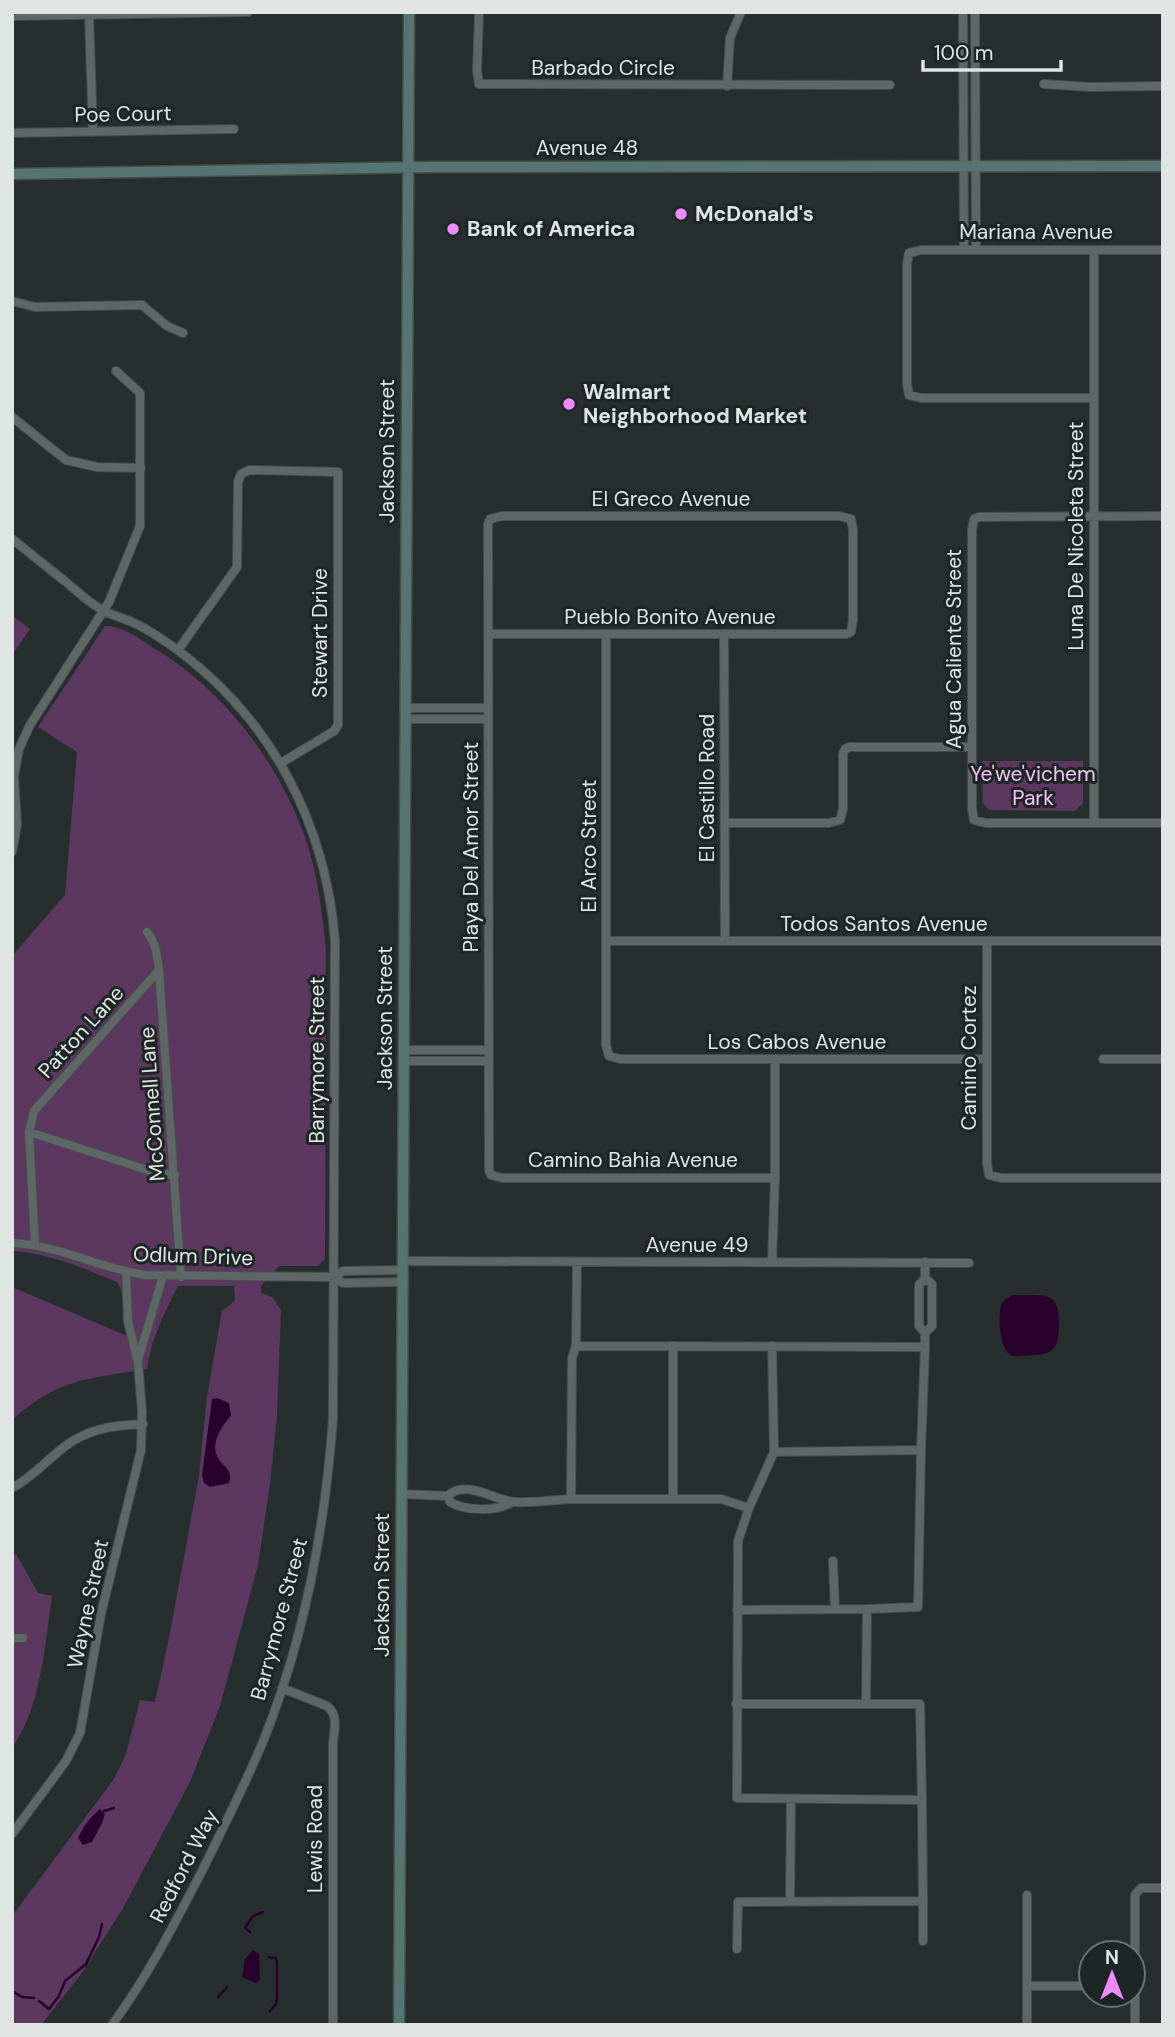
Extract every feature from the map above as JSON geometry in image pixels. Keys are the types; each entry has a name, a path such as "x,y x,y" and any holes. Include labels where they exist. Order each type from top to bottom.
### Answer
{"main road":[{"name":"Jackson Street","path":"399,2025 409,12"},
{"name":"Avenue 48","path":"12,174 407,168 1163,166"}],"street":[{"path":"12,16 248,12"},
{"name":"Barbado Circle","path":"479,12 479,84 890,85"},
{"path":"727,86 730,38 741,12"},
{"path":"963,12 964,250"},
{"path":"975,12 976,250"},
{"path":"89,15 93,132"},
{"path":"1044,84 1090,87 1163,86"},
{"name":"Poe Court","path":"12,133 234,129"},
{"name":"Mariana Avenue","path":"1094,398 921,398 909,395 909,253 914,250 1163,250"},
{"name":"Luna De Nicoleta Street","path":"1094,250 1094,823"},
{"path":"12,301 35,307 142,305 167,326 183,333"},
{"path":"12,852 17,825 13,789 16,762 24,737 104,611 140,526 140,393 116,372"},
{"path":"12,417 66,460 96,467 141,468"},
{"name":"Stewart Drive","path":"178,650 237,567 238,482 242,474 249,470 338,472 338,725 334,731 281,763"},
{"name":"El Greco Avenue","path":"490,519 502,516 839,516 851,519 851,632"},
{"name":"Agua Caliente Street","path":"1094,516 986,516 974,519 972,530 974,820 986,823 1094,823"},
{"path":"1094,516 1163,516"},
{"name":"Playa Del Amor Street","path":"490,519 488,1163 491,1175"},
{"name":"Barrymore Street","path":"12,539 83,597 104,611 134,623 178,650 206,673 246,714 281,763 302,804 317,842 333,919 335,957 333,1418 328,1483 307,1598 272,1715"},
{"name":"Pueblo Bonito Avenue","path":"488,634 851,632"},
{"name":"El Arco Street","path":"606,634 606,1045 609,1056"},
{"name":"El Castillo Road","path":"724,634 725,941"},
{"path":"405,713 488,708"},
{"path":"405,713 488,719"},
{"path":"725,823 828,823 840,820 843,809 843,754 845,749 850,747 972,747"},
{"path":"1094,823 1163,823"},
{"name":"McConnell Lane","path":"147,932 153,939 159,970 181,1277"},
{"name":"Todos Santos Avenue","path":"606,941 1163,941"},
{"name":"Camino Cortez","path":"987,941 989,1175 1001,1178 1163,1178"},
{"name":"Patton Lane","path":"35,1244 29,1132 34,1111 159,970"},
{"path":"405,1055 488,1050"},
{"path":"405,1055 488,1061"},
{"name":"Los Cabos Avenue","path":"609,1056 620,1059 987,1059"},
{"path":"772,1262 775,1059"},
{"path":"1103,1059 1163,1059"},
{"path":"29,1132 160,1174 175,1175"},
{"name":"Camino Bahia Avenue","path":"491,1175 502,1178 775,1178"},
{"name":"Odlum Drive","path":"12,1242 35,1244 72,1253 126,1272 181,1277 334,1277 343,1271 424,1262"},
{"name":"Avenue 49","path":"424,1262 970,1263"},
{"path":"571,1499 572,1358 576,1346 577,1262"},
{"path":"737,1610 918,1607 925,1347 925,1333 919,1326 919,1285 925,1278 925,1262"},
{"path":"363,1270 363,1283"},
{"name":"Wayne Street","path":"12,1834 66,1761 80,1733 101,1614 141,1450 143,1424 138,1363 128,1321 126,1272"},
{"name":"Wayne Street","path":"138,1363 163,1276"},
{"name":"Odlum Drive","path":"334,1277 343,1283 401,1282"},
{"path":"925,1278 932,1284 932,1326 925,1333"},
{"path":"919,1307 932,1308"},
{"path":"576,1346 925,1347"},
{"path":"673,1346 673,1499"},
{"path":"772,1346 774,1452 749,1508 738,1541 737,1798 922,1800"},
{"path":"12,1488 29,1479 66,1445 83,1435 101,1429 143,1424"},
{"path":"774,1452 922,1450"},
{"path":"448,1496 454,1489 465,1488 512,1502 571,1499 722,1499 749,1508"},
{"path":"476,1508 477,1492"},
{"path":"401,1494 448,1496"},
{"path":"448,1496 450,1502 456,1506 476,1508 504,1508 512,1502"},
{"path":"833,1561 835,1609"},
{"path":"866,1704 867,1609"},
{"path":"12,1638 23,1638"},
{"name":"Lewis Road","path":"282,1688 327,1706 335,1716 333,2025"},
{"path":"737,1704 920,1704 923,1941"},
{"name":"Redford Way","path":"112,2025 128,2004 164,1944 238,1798 272,1715"},
{"path":"790,1901 791,1800"},
{"path":"1134,1939 1134,1902 1137,1890 1163,1888"},
{"path":"1027,1895 1027,2025"},
{"path":"737,1949 738,1902 923,1901"},
{"path":"1027,1986 1077,1986"}],"green space":[{"path":"12,615 30,629 12,655"},
{"path":"105,626 125,631 157,650 205,686 227,708 247,732 281,784 306,840 317,881 326,950 325,1259 318,1266 279,1266 261,1286 261,1293 272,1297 281,1310 277,1416 270,1484 258,1565 220,1706 190,1782 122,1910 81,1974 41,2025 12,2025 12,1916 114,1779 126,1754 140,1700 155,1702 199,1476 207,1396 222,1311 235,1301 234,1286 178,1286 155,1336 147,1369 75,1382 45,1396 12,1420 12,1287 127,1336 121,1289 117,1282 53,1258 12,1251 12,956 65,895 77,752 38,727"},
{"name":"Ye'we'vichem Park","path":"982,761 1083,761 1083,803 1075,811 989,810 983,803"},
{"path":"16,1554 38,1593 52,1596 36,1695 22,1732 12,1748 12,1556"}],"shaded area":[{"path":"1013,1295 1041,1295 1053,1300 1057,1306 1057,1343 1050,1351 1015,1356 1008,1353 1002,1341 1000,1311 1003,1302"},
{"path":"217,1398 229,1403 231,1416 219,1433 215,1448 230,1473 230,1478 229,1483 210,1487 204,1483 202,1475 212,1399"},
{"path":"100,1809 105,1814 102,1823 92,1842 83,1845 78,1838"},
{"path":"253,1950 259,1954 260,1980 256,1983 242,1977 245,1959"}],"waterway":[{"path":"104,1811 114,1808"},
{"path":"250,1932 245,1928 253,1916 263,1912"},
{"path":"39,2001 49,2009 59,1996 65,1981 86,1964 102,1924"},
{"path":"269,1957 276,1958 277,1962 277,1998 270,2011"},
{"path":"218,1997 227,1987"},
{"path":"12,1991 22,1997 34,1998"}],"place":[{"name":"McDonald's","path":"681,214"},
{"name":"Bank of America","path":"453,229"},
{"name":"Walmart Neighborhood Market","path":"569,404"}]}
